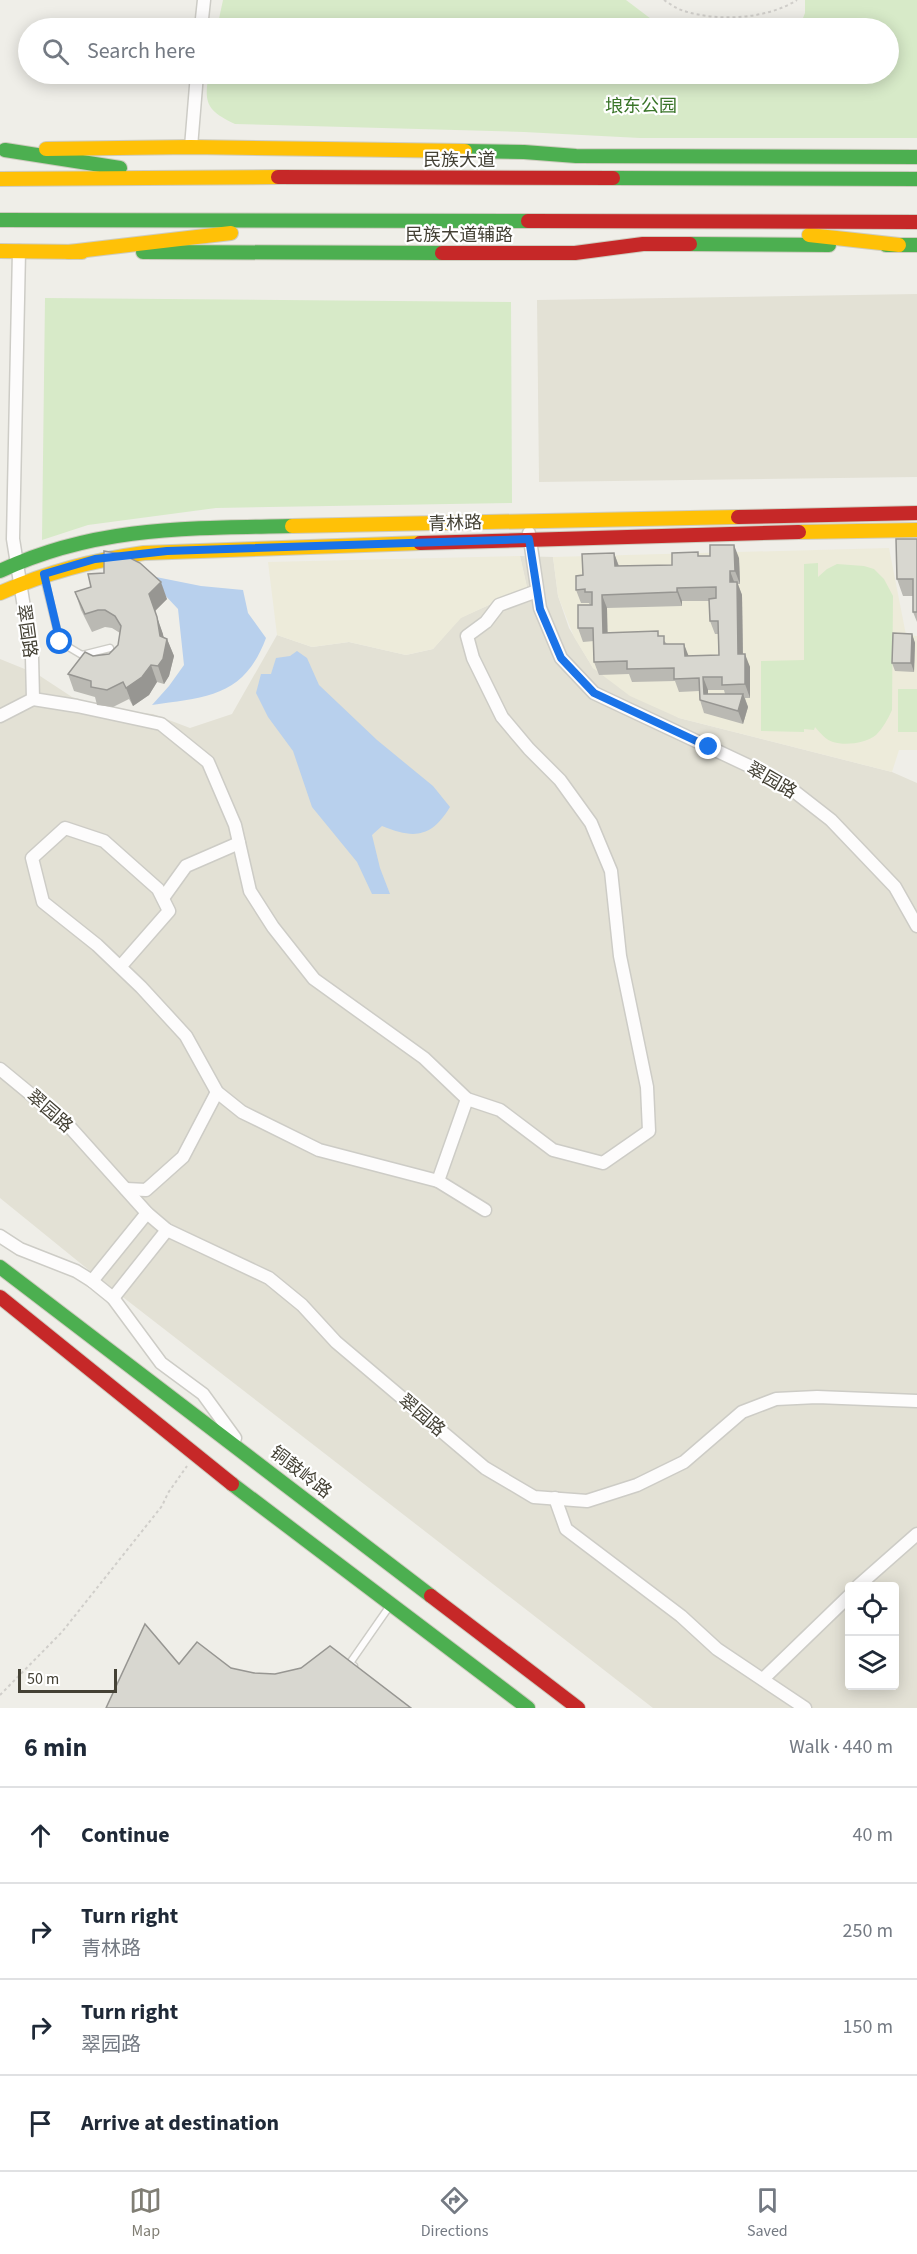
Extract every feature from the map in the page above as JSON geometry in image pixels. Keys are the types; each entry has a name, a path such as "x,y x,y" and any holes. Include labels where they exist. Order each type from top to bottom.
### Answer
{"main road":[{"path":"3,150 191,147 524,152 576,156 917,157"},
{"path":"3,150 175,177"},
{"name":"民族大道","path":"0,179 175,177 917,179"},
{"path":"0,220 917,222"},
{"path":"69,252 334,221"},
{"path":"700,222 899,245"},
{"name":"民族大道辅路","path":"0,251 575,253 643,244 917,245"},
{"name":"青林路","path":"0,571 54,547 101,536 140,531 238,526 917,513"},
{"name":"青林路","path":"0,593 44,574 95,559 158,552 529,539 917,530"},
{"name":"铜鼓岭路","path":"0,1267 242,1449 437,1620 526,1708"},
{"name":"铜鼓岭路","path":"0,1297 195,1454 391,1604 437,1620 578,1708"}],"street":[{"path":"202,18 204,0"},
{"path":"191,147 196,84"},
{"name":"翠园路","path":"19,251 13,539 32,657 33,699"},
{"name":"翠园路","path":"529,520 529,539 540,609 561,658 594,693 781,781 831,820 895,887 917,926"},
{"path":"0,716 33,699 161,723 208,762 235,825 250,891 273,927 314,979 424,1058 467,1099 500,1110 554,1150 603,1163 648,1131 647,1087 621,956 611,871 591,823 560,780 529,749 502,717 473,658 467,636 486,622 499,605 537,591"},
{"path":"120,967 169,911 158,889 104,841 65,828 32,858 43,902 97,945 186,1036 217,1092 242,1112 319,1150 438,1181 485,1210"},
{"path":"163,898 186,866 239,843"},
{"name":"翠园路","path":"0,1069 68,1125 147,1213 167,1230 269,1278 302,1305 336,1342 485,1468 534,1497 587,1501 637,1485 684,1462 742,1412 776,1399 817,1397 917,1401"},
{"path":"126,1190 146,1190 183,1157 217,1092"},
{"path":"438,1181 467,1099"},
{"path":"92,1281 147,1213"},
{"path":"113,1298 167,1230"},
{"path":"0,1236 20,1249 76,1270 113,1298 161,1363 203,1394 242,1449"},
{"path":"555,1498 566,1529 681,1616 717,1649 805,1708"},
{"path":"864,1582 917,1534"},
{"path":"764,1680 845,1599"}],"lane":[{"path":"44,574 60,642 82,655 110,648"},
{"path":"358,1669 350,1663 391,1604"}],"path":[{"path":"664,0 682,11 707,16 737,16 762,14 797,0"},
{"path":"0,1695 62,1632 100,1586 162,1506 168,1493 195,1454"}],"shaded area":[{"path":"917,294 917,477 539,482 537,300"},
{"path":"889,548 906,635 917,636 917,750 899,750 892,772 679,718 630,696 593,668 574,637 558,596 553,557"},
{"path":"520,556 553,557 558,596 569,628 593,668 679,718 892,772 917,783 917,1708 653,1708 106,1284 0,1198 0,659 37,674 72,697 116,711 153,714 190,728 232,714 277,635 312,647 349,642 406,655 433,649 460,618 527,588"},
{"path":"520,556 527,587 461,618 433,649 406,655 349,642 312,647 277,635 268,562"}],"green space":[{"path":"223,0 626,0 650,18 219,18"},
{"name":"埌东公园","path":"805,0 917,0 917,138 640,138 524,132 235,124 213,110 207,100 207,84 899,84 899,18 803,18"},
{"path":"45,298 511,302 512,503 216,508 88,525 42,540"},
{"path":"818,563 818,577 837,564 874,569 884,579 893,596 892,710 876,735 861,742 844,744 833,742 815,727 814,730 804,729 804,732 761,731 761,661 804,660 804,564"},
{"path":"898,689 917,689 917,732 898,732"}],"water":[{"path":"146,575 201,586 243,590 248,613 266,638 247,672 235,683 221,691 206,696 152,705 184,665 178,609"},
{"path":"297,651 307,658 319,685 377,740 433,786 450,807 436,825 421,833 403,833 382,826 372,835 380,868 390,894 372,894 357,862 312,807 293,751 268,717 256,693 261,674 271,674 276,658 290,656"}],"building":[{"path":"896,539 917,539 917,612 913,612 913,579 897,579"},
{"path":"710,545 734,545 735,571 730,571 730,582 737,582 738,654 745,654 745,684 722,685 722,677 703,677 704,694 743,694 738,711 700,700 699,678 674,679 674,668 627,669 627,661 594,662 593,628 578,628 578,605 592,605 592,592 585,592 585,589 576,590 576,576 583,575 582,554 614,553 615,566 672,565 672,553 698,552 698,556 710,556","holes":["716,587 716,598 709,599 710,621 718,621 719,655 685,656 684,644 664,644 664,636 658,636 658,631 603,633 602,595 677,592 677,588"]},
{"path":"104,551 122,554 140,563 161,582 149,594 157,617 160,636 167,639 163,659 158,666 151,665 142,677 126,688 123,682 107,690 91,687 91,681 68,674 85,652 93,656 109,654 118,645 121,626 115,616 105,610 85,614 75,592 91,587 88,574 104,573"},
{"path":"893,633 912,634 911,663 892,663"},
{"path":"145,1624 179,1664 197,1642 231,1668 254,1673 275,1674 301,1668 330,1646 411,1708 106,1708"}],"traffic: fast":[{"path":"5,150 120,168"},
{"path":"465,151 576,156 917,157"},
{"path":"613,178 917,179"},
{"path":"0,220 528,221"},
{"path":"690,244 829,245"},
{"path":"886,245 917,245"},
{"path":"143,252 442,253"},
{"path":"0,571 71,545 143,532 292,526"},
{"path":"0,1267 431,1596"},
{"path":"232,1484 528,1708"}],"traffic: slow":[{"path":"46,149 191,147 465,151"},
{"path":"0,179 278,177"},
{"path":"69,252 231,233"},
{"path":"809,235 899,245"},
{"path":"0,251 82,252"},
{"path":"292,526 738,517"},
{"path":"799,532 917,530"},
{"path":"0,593 70,568 144,553 420,543"}],"traffic: jam":[{"path":"278,177 613,178"},
{"path":"528,221 917,222"},
{"path":"442,253 575,253 643,244 690,244"},
{"path":"738,517 917,513"},
{"path":"420,543 799,532"},
{"path":"0,1297 232,1484"},
{"path":"431,1596 578,1708"}],"route":[{"path":"60,642 44,574 95,559 167,551 529,539 540,609 561,658 594,693 709,747"}]}
